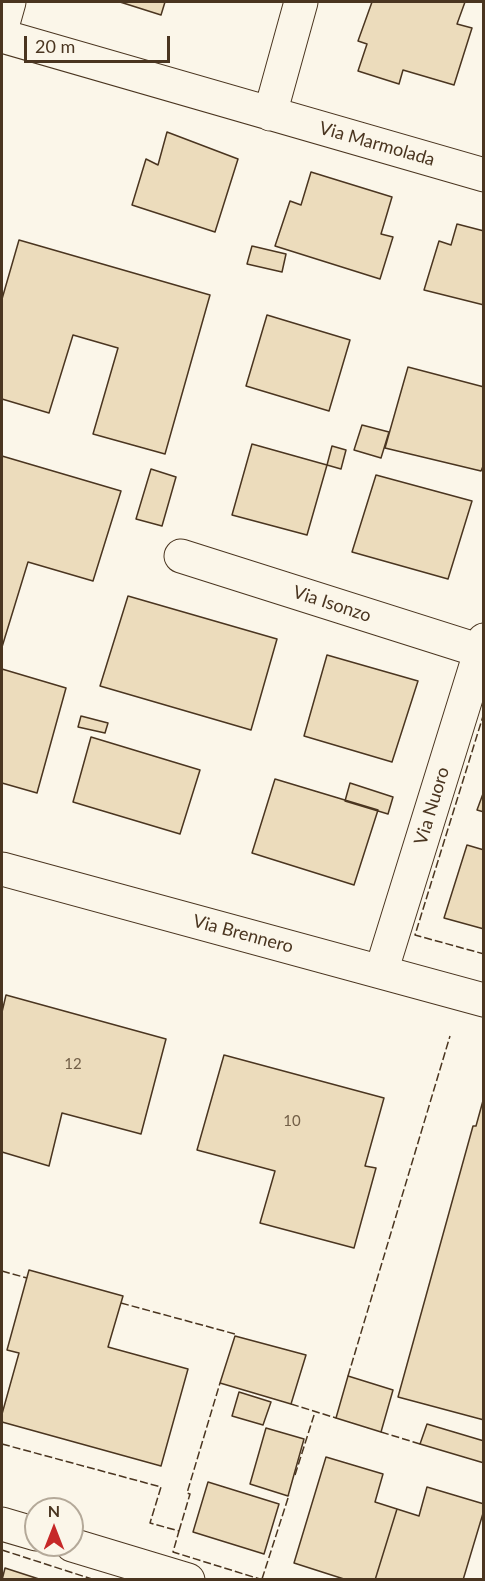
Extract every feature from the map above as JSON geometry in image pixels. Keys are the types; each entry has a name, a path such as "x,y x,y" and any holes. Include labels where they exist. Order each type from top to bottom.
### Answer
{"street":[{"path":"2,27 9,2"},
{"path":"270,114 301,2"},
{"name":"Via Marmolada","path":"2,36 483,175"},
{"name":"Via Isonzo","path":"181,556 482,648"},
{"name":"Via Nuoro","path":"381,972 482,648"},
{"name":"Via Brennero","path":"2,869 483,1000"},
{"path":"2,1524 24,1530"},
{"path":"84,1549 175,1578"}],"building":[{"path":"120,2 165,2 161,15"},
{"path":"372,2 465,2 457,24 472,28 454,85 403,70 399,84 358,71 367,44 358,41"},
{"path":"167,132 238,159 215,232 132,205 146,159 158,165"},
{"path":"311,172 392,197 381,234 393,237 380,279 275,246 290,201 301,205"},
{"path":"457,224 484,231 484,305 424,290 439,241 451,245"},
{"path":"19,240 210,295 165,454 93,434 118,348 73,335 49,413 2,399 2,299"},
{"path":"252,246 286,254 282,272 247,264"},
{"path":"267,315 350,340 329,411 246,386"},
{"path":"408,367 484,387 484,464 481,471 385,448"},
{"path":"362,425 389,432 381,458 354,450"},
{"path":"252,444 327,465 307,535 232,515"},
{"path":"332,446 346,450 341,469 327,465"},
{"path":"2,456 121,491 93,581 28,562 2,647"},
{"path":"151,469 176,477 162,526 136,519"},
{"path":"376,475 472,501 448,579 352,552"},
{"path":"128,596 277,639 251,730 100,686"},
{"path":"327,655 418,681 392,762 304,736"},
{"path":"2,669 66,688 37,793 2,783"},
{"path":"81,716 108,723 105,733 78,727"},
{"path":"91,737 200,770 180,834 73,802"},
{"path":"275,779 378,810 354,885 252,853"},
{"path":"350,783 393,797 388,814 345,801"},
{"path":"484,791 484,812 477,810"},
{"path":"467,845 484,850 484,929 444,918"},
{"path":"6,995 166,1039 141,1134 62,1113 49,1166 2,1152 2,1012"},
{"path":"224,1055 384,1098 365,1166 376,1168 354,1248 260,1223 275,1171 197,1150"},
{"path":"484,1097 484,1420 398,1397 473,1126 476,1126"},
{"path":"29,1270 123,1296 108,1347 188,1369 161,1466 2,1422 2,1414 19,1353 7,1350"},
{"path":"235,1336 306,1355 291,1404 220,1383"},
{"path":"348,1376 393,1390 381,1432 336,1418"},
{"path":"239,1392 271,1402 263,1425 232,1416"},
{"path":"427,1424 484,1441 484,1463 420,1444"},
{"path":"266,1428 304,1439 288,1496 250,1484"},
{"path":"326,1457 383,1474 375,1502 397,1509 375,1580 347,1580 294,1563"},
{"path":"208,1482 279,1504 264,1554 193,1532"},
{"path":"427,1487 484,1504 463,1580 375,1580 397,1509 419,1516"},
{"path":"5,1568 42,1580 2,1580"}],"fence":[{"path":"484,713 415,935 484,954"},
{"path":"348,1376 450,1036"},
{"path":"2,1271 27,1278"},
{"path":"121,1303 235,1334 235,1336"},
{"path":"179,1531 190,1494 187,1493 220,1383"},
{"path":"291,1404 336,1418"},
{"path":"295,1475 315,1412"},
{"path":"381,1432 420,1444"},
{"path":"2,1444 161,1487 150,1523 179,1531 173,1552 263,1580"},
{"path":"262,1579 289,1495"},
{"path":"2,1550 95,1580"}]}
